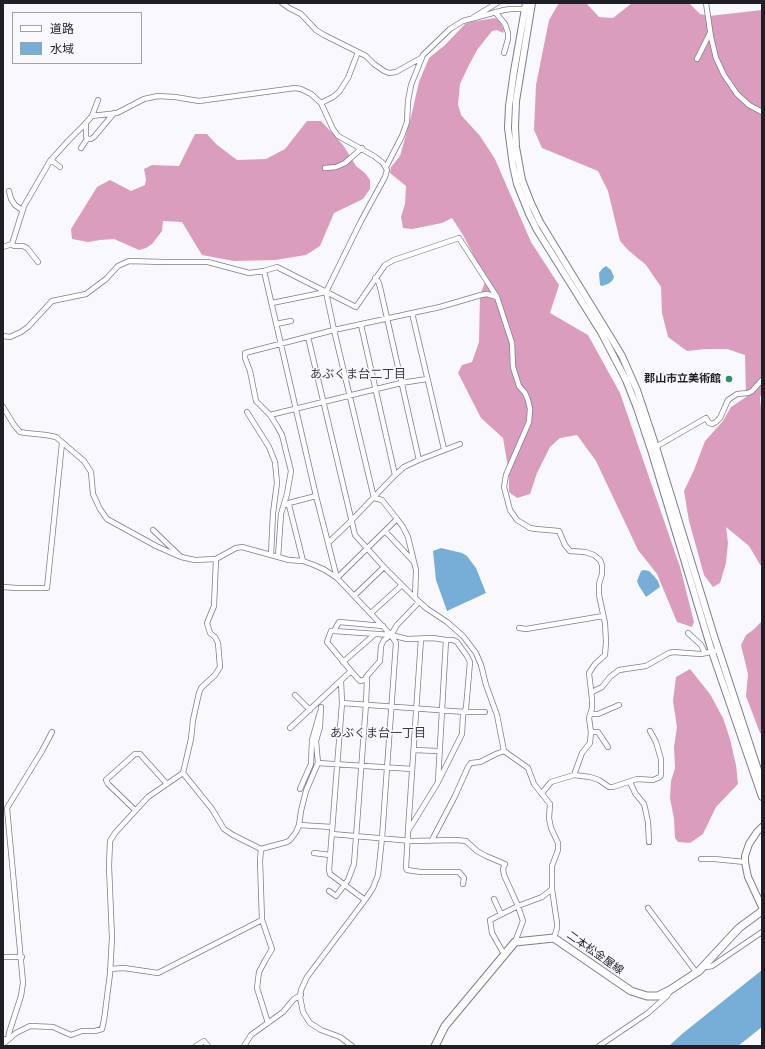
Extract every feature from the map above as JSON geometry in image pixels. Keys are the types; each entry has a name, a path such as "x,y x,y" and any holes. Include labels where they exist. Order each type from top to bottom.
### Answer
{"main road":[{"name":"二本松金屋線","path":"515,942 554,938 631,991 647,996 658,996 670,990 696,972 738,928 762,911"},
{"path":"435,1046 445,1026 515,942"}],"street":[{"path":"282,3 301,14 316,30 366,56 379,68 389,73 403,69 417,59 421,58 457,24 495,12 528,6 515,114 516,147 522,180 540,222 622,356 637,390 653,448 762,798"},
{"path":"474,18 497,3"},
{"path":"706,3 710,33 716,58 727,80 741,98 762,112"},
{"path":"495,12 505,24 508,33 504,53"},
{"path":"697,59 710,33"},
{"path":"321,103 339,92 348,78 358,52"},
{"path":"386,167 402,136 407,122 408,101 411,85 421,58"},
{"path":"92,116 117,113 144,99 158,96 199,101 295,88 311,94 321,103 333,129 338,136 362,148 383,162 387,170 385,177 361,221 326,292 349,396 374,498"},
{"path":"12,244 22,210 37,183 51,160 92,116 98,100"},
{"path":"87,139 94,138 114,113"},
{"path":"86,124 85,134 87,139"},
{"path":"81,148 87,139"},
{"path":"325,168 340,165 353,157 362,148"},
{"path":"51,160 60,167"},
{"path":"9,191 11,199 15,205 22,210"},
{"path":"3,336 10,337 25,329 52,301 86,294 106,279 118,266 129,261 208,262 249,273 277,267 356,307 383,266 390,262 459,238 497,297 512,343 513,366 519,386 525,392 530,409 529,422 506,475 504,487 510,510 517,520 530,528 559,531 565,545 570,551 585,552 597,557 603,569 599,584 599,595 606,630 605,655 595,664 589,673 592,692 592,708 589,718 591,732 590,743 582,754 574,775"},
{"path":"3,247 12,244 14,246 23,246 27,248 38,262"},
{"path":"264,271 336,578"},
{"path":"375,278 378,281 419,460"},
{"path":"272,303 326,292"},
{"path":"278,557 281,514 286,505 291,471 282,435 270,415 256,401 250,371 244,354 245,352 308,338 334,330 440,307 481,295 488,294 497,297"},
{"path":"412,313 444,450"},
{"path":"276,324 291,321"},
{"path":"360,325 395,475"},
{"path":"308,338 355,535 419,602 466,639 476,653 481,665 486,685 497,715 504,751 528,768 534,784 550,804 549,818 551,828 558,843 558,850 552,866 552,889 557,923 554,938"},
{"path":"270,415 375,389 427,378"},
{"path":"653,448 706,418 709,423 712,424 716,422 720,418 728,400 737,394 748,394 762,380"},
{"path":"3,407 20,432 56,437 88,466 91,472 93,494 100,509 107,519 156,546 181,557 195,560 216,559 236,548 242,547 289,560 303,561 325,570 336,578 371,613 391,635 396,644 378,875 373,888 365,900 307,977 300,1002 310,1022 321,1030 340,1036 352,1046"},
{"path":"247,412 269,446 275,462 277,483 271,555"},
{"path":"3,586 47,588 62,443"},
{"path":"328,543 351,522 404,467 460,444"},
{"path":"286,505 316,496"},
{"path":"374,498 382,500 403,527 408,537 416,570 415,598"},
{"path":"286,505 303,561"},
{"path":"336,578 397,519"},
{"path":"154,530 181,557"},
{"path":"385,531 414,562"},
{"path":"3,1044 18,1031 33,1026 53,1027 71,1035 82,1031 100,1030 103,1027 112,938 110,841 115,833 148,797 183,773 192,739 193,720 199,693 201,688 215,675 220,667 218,643 215,637 210,633 207,623 214,606 216,559"},
{"path":"354,596 384,567"},
{"path":"371,613 402,584"},
{"path":"329,891 336,896 345,884 353,869 357,837 366,704 366,677 380,661 381,646 384,640 391,635 397,625 419,602"},
{"path":"519,628 526,629 603,616"},
{"path":"367,679 360,681 327,642 332,631 334,631 339,622 383,626"},
{"path":"334,631 391,635 407,639 433,638 453,640 467,656 470,662 462,734 437,784 408,831"},
{"path":"688,633 701,645 705,653"},
{"path":"343,662 375,634"},
{"path":"421,639 406,868 407,870 422,872 459,872 464,878 463,884"},
{"path":"437,784 446,640"},
{"path":"592,692 602,687 619,670 646,666 669,653 673,652 687,654 716,651"},
{"path":"716,651 762,782"},
{"path":"290,728 352,671"},
{"path":"341,681 342,703 329,870 330,874 365,900"},
{"path":"295,695 310,710"},
{"path":"342,703 442,709 464,712 485,712"},
{"path":"591,714 598,714 619,705"},
{"path":"183,773 212,808 224,829 233,835 261,849 275,846 290,840 299,825 306,792 318,763 316,741 320,727 321,707 312,740 311,764 300,789"},
{"path":"542,793 551,782 574,775 590,777 613,787 637,780 657,779 661,775 661,759 656,742 650,730"},
{"path":"6,1040 21,996 23,983 22,957 5,808 42,751 52,732"},
{"path":"591,732 598,732 608,747"},
{"path":"414,750 438,751"},
{"path":"432,840 471,763 480,762 504,751"},
{"path":"135,810 108,784 106,780 135,754 140,754 167,784"},
{"path":"318,763 412,769"},
{"path":"630,782 645,808 648,822 649,842"},
{"path":"299,825 332,827"},
{"path":"762,827 749,844 745,856 748,876 762,907"},
{"path":"332,834 407,840 466,841 476,851 505,864 503,869 504,875 518,906 522,921 515,942"},
{"path":"261,849 262,920 272,949 259,972 257,988 268,1023"},
{"path":"314,853 330,855"},
{"path":"701,859 714,858 745,862"},
{"path":"504,954 492,933 490,920 518,906 542,897 552,889"},
{"path":"494,899 501,914"},
{"path":"648,908 696,972"},
{"path":"110,969 124,968 158,974 262,920"},
{"path":"704,965 707,967 712,966 762,932"},
{"path":"3,957 22,957"},
{"path":"599,1046 648,1013 667,996 670,990"},
{"path":"244,1046 249,1037 283,1012 294,999 301,995"},
{"path":"196,1046 204,1042 208,1046"}],"shaded area":[{"path":"559,3 586,3 599,17 613,18 632,3 689,3 700,14 709,16 762,10 762,392 760,398 762,409 762,579 761,566 749,546 726,527 728,543 726,563 720,583 713,587 704,575 689,521 684,491 705,441 723,421 731,407 746,397 745,355 727,349 687,351 668,337 662,313 661,287 646,265 620,241 608,191 598,171 542,148 534,130 536,85 549,20"},
{"path":"495,18 500,22 504,30 503,33 497,30 492,31 477,50 467,69 460,84 458,104 461,115 480,136 495,159 531,242 559,285 550,313 588,335 620,393 680,567 694,622 692,627 677,622 657,574 638,550 596,461 577,435 560,438 550,447 537,473 530,494 517,498 509,492 509,473 503,438 481,418 458,373 462,365 472,362 479,342 480,295 485,282 477,262 452,218 442,223 412,229 403,228 401,217 405,204 406,186 390,173 391,167 400,156 419,82 429,58 445,45 465,24"},
{"path":"307,121 321,121 343,145 356,166 365,173 370,180 370,189 363,199 334,213 320,246 306,255 275,260 234,261 202,255 182,222 163,221 162,231 152,244 139,250 114,239 88,242 72,239 71,229 97,187 110,180 131,191 145,185 146,179 144,169 152,165 179,166 195,134 207,134 216,144 237,160 266,159 285,149"},
{"path":"762,621 762,734 760,733 746,696 748,674 741,645 746,635"},
{"path":"690,669 710,694 723,718 736,765 738,784 716,807 703,834 690,843 678,842 675,838 674,819 670,798 671,781 675,768 674,747 677,727 673,701 676,677"}],"water":[{"path":"606,266 611,270 614,277 608,284 602,286 600,285 599,273"},
{"path":"441,548 462,553 467,556 476,568 486,593 447,611 436,580 433,551"},
{"path":"641,571 649,571 654,576 660,587 646,597 637,581"},
{"path":"762,970 762,1027 738,1046 669,1046 682,1034"}],"place":[{"name":"郡山市立美術館","path":"729,379"}],"district":[{"name":"あぶくま台二丁目","path":"358,375"},
{"name":"あぶくま台一丁目","path":"378,734"}]}
